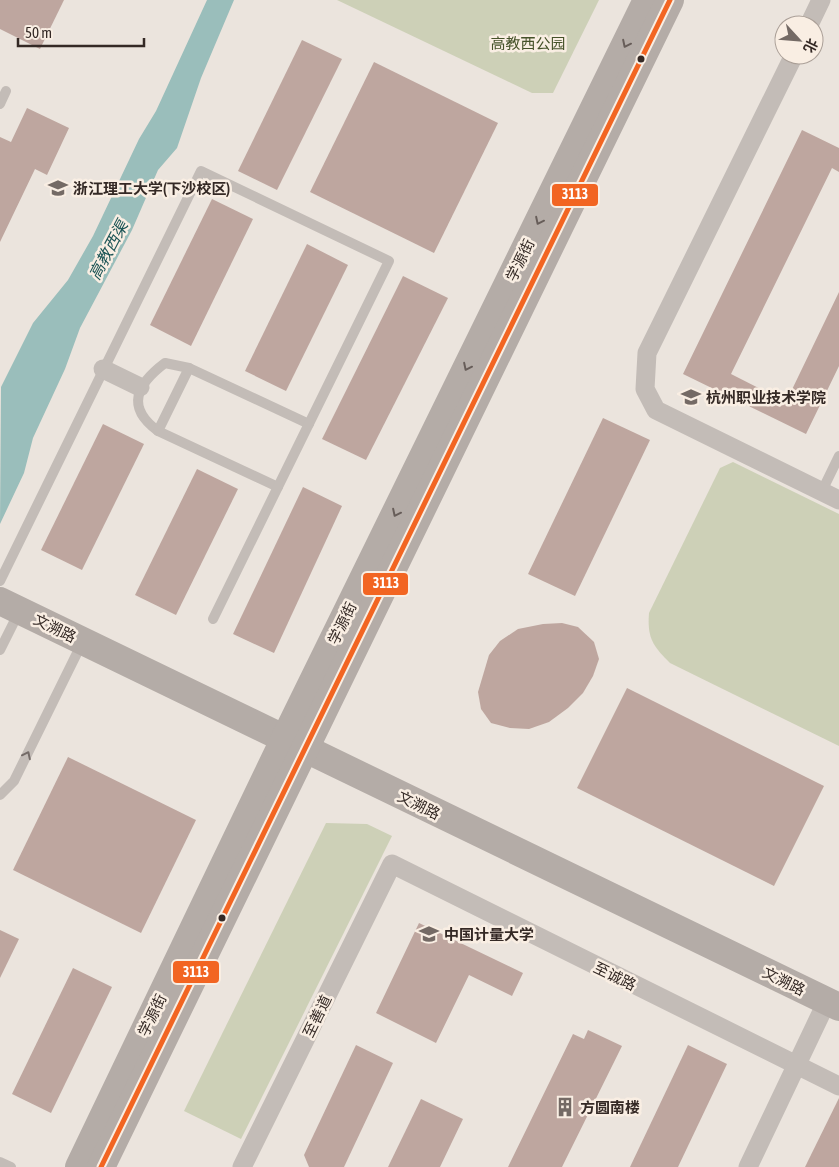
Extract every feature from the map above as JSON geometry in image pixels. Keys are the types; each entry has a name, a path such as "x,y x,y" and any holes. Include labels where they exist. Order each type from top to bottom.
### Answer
{"main road":[{"name":"学源街","path":"101,1167 295,745 647,0"},
{"name":"学源街","path":"79,1167 295,745 670,0"},
{"name":"文溯路","path":"10,606 833,1004"}],"street":[{"path":"814,15 821,0"},
{"path":"789,65 648,353 645,390 656,410 839,500"},
{"path":"103,369 140,387"},
{"name":"至诚路","path":"392,864 839,1086"},
{"name":"至善道","path":"242,1167 392,864"},
{"path":"748,1167 796,1065 833,1004"}],"lane":[{"path":"0,104 6,91"},
{"path":"0,581 201,171 388,261 213,619"},
{"path":"278,487 158,431 144,421 137,407 140,387 151,374 165,363 189,368 309,424"},
{"path":"158,431 189,368"},
{"path":"822,491 839,456"},
{"path":"0,650 10,606"},
{"path":"0,795 14,782 83,642"},
{"path":"0,1162 11,1167"}],"green space":[{"name":"高教西公园","path":"337,0 599,0 553,93 532,93"},
{"path":"733,462 839,514 839,746 670,663 659,652 652,641 649,629 649,613 720,468"},
{"path":"326,823 367,824 392,836 241,1139 184,1111"}],"water":[{"name":"高教西渠","path":"207,0 234,0 201,78 177,148 158,170 132,230 80,328 65,369 33,438 24,473 0,524 1,387 33,323 68,280 93,236 139,139 156,111"}],"building":[{"path":"0,0 64,0 40,49 0,29"},
{"path":"302,40 342,59 277,190 238,171"},
{"path":"374,62 498,123 434,253 310,192"},
{"path":"27,108 69,128 47,175 35,169 0,242 0,137 11,142"},
{"path":"802,130 839,148 839,172 832,168 731,374 786,402 839,292 839,366 806,434 683,374"},
{"path":"212,199 253,219 191,346 150,325"},
{"path":"307,244 348,265 286,391 245,371"},
{"path":"403,276 448,298 366,460 322,439"},
{"path":"603,418 650,440 575,596 528,574"},
{"path":"103,424 144,444 82,570 41,550"},
{"path":"197,469 238,489 176,615 135,595"},
{"path":"303,487 342,506 274,653 233,634"},
{"path":"562,623 578,627 594,642 599,659 593,676 583,693 568,708 549,722 529,729 510,728 491,723 481,709 478,692 489,655 500,641 518,629 543,624"},
{"path":"627,688 824,786 774,886 577,788"},
{"path":"68,757 196,820 141,933 13,870"},
{"path":"419,923 523,973 512,996 469,975 436,1043 376,1013"},
{"path":"0,930 19,939 0,978"},
{"path":"73,968 112,987 51,1113 12,1094"},
{"name":"方圆南楼","path":"588,1030 622,1046 562,1167 508,1167 573,1034 584,1039"},
{"path":"356,1045 393,1063 344,1167 309,1167 304,1155"},
{"path":"688,1045 727,1064 678,1167 630,1167"},
{"path":"839,1098 839,1167 805,1167"},
{"path":"421,1099 463,1119 440,1167 388,1167"}],"transit line":[{"name":"3113","path":"101,1167 670,0"}],"place":[{"name":"浙江理工大学(下沙校区)","path":"58,188"},
{"name":"杭州职业技术学院","path":"691,397"},
{"name":"中国计量大学","path":"429,934"},
{"name":"方圆南楼","path":"565,1107"}]}
